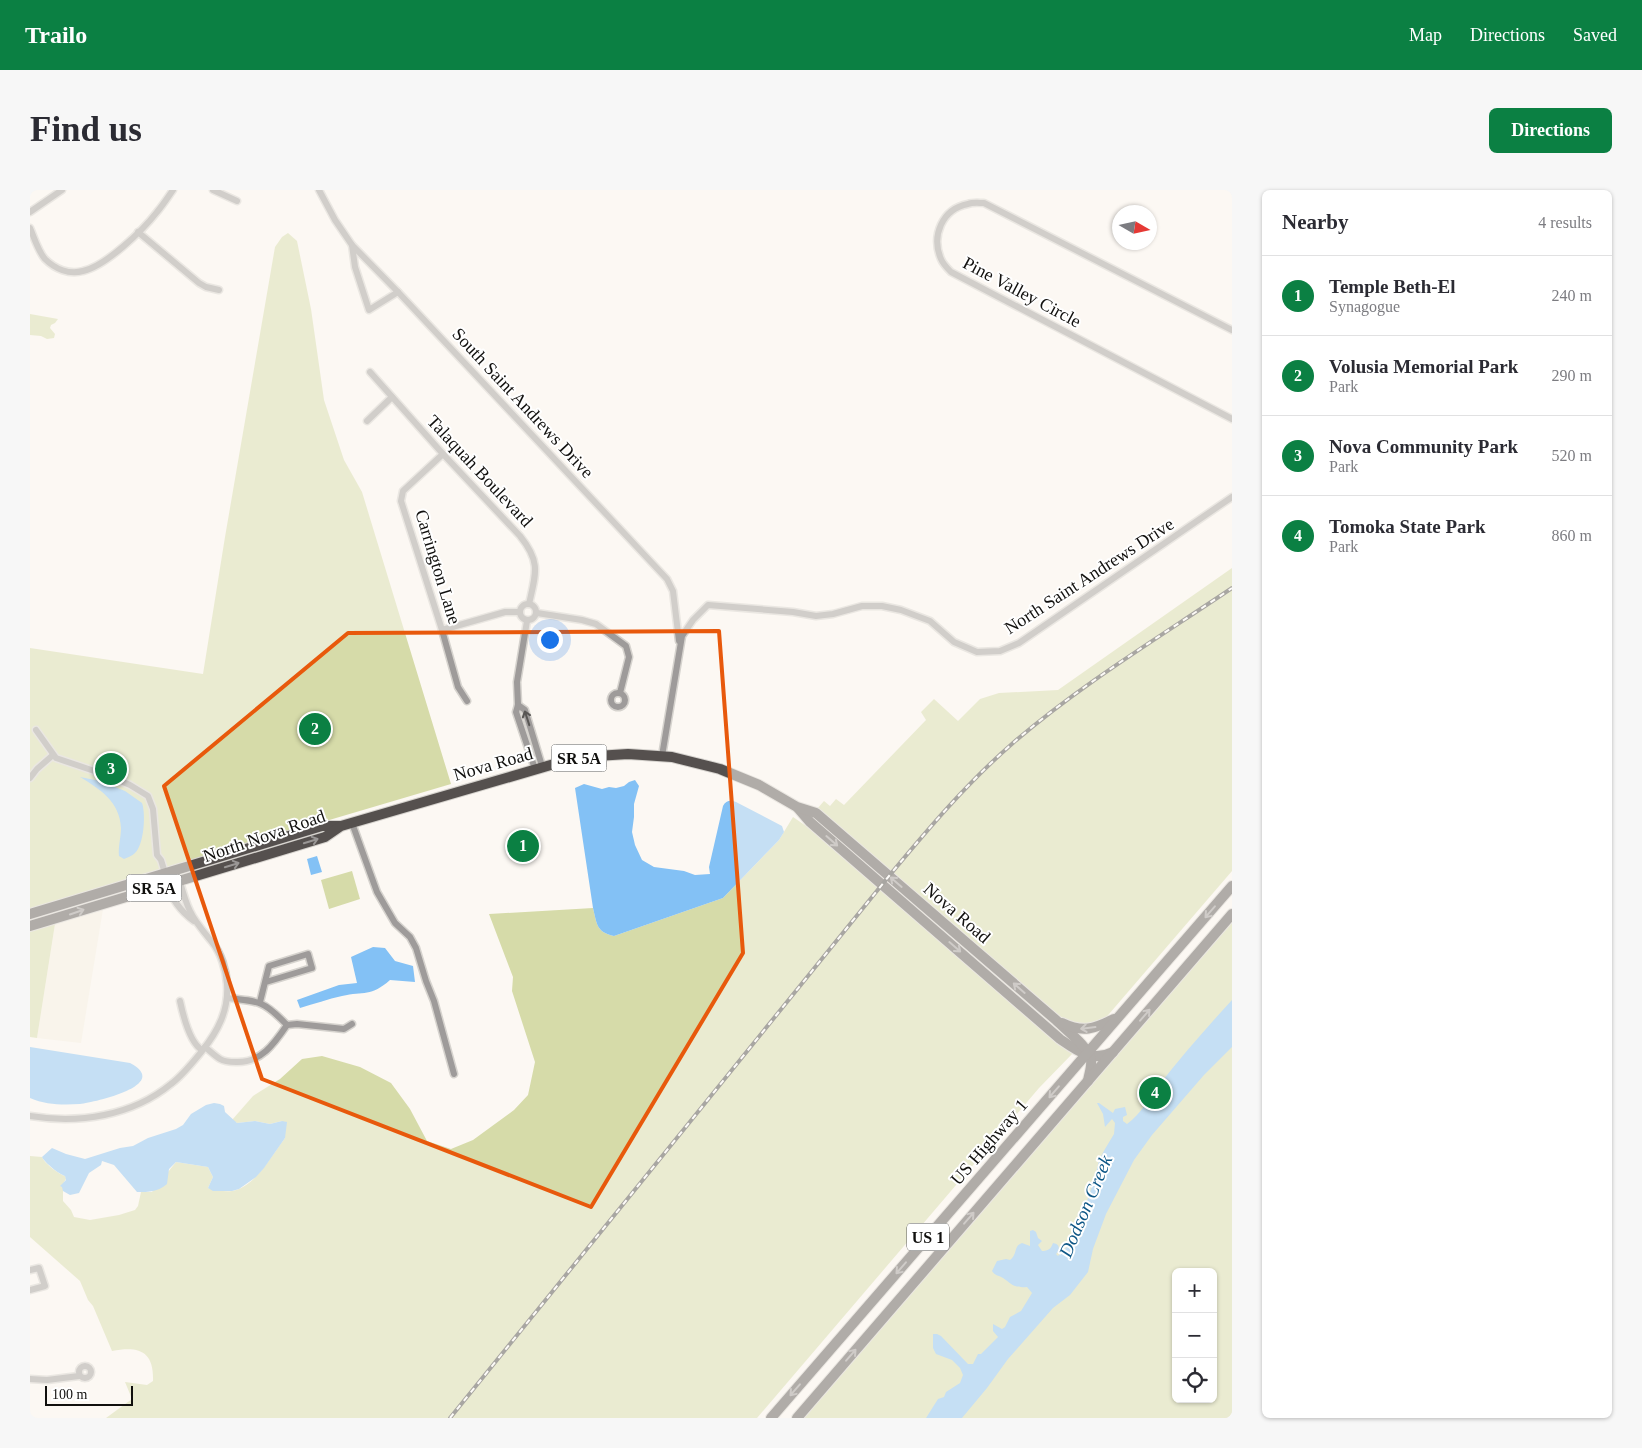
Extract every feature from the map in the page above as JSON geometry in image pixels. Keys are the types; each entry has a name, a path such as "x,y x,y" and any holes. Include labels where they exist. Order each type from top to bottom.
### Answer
{"main road":[{"name":"Nova Road","path":"341,826 538,768 582,757 628,754 662,756 696,762 737,775 760,785 798,807 816,813 1056,1020 1088,1054"},
{"name":"Nova Road","path":"798,807 810,822 1060,1039 1088,1054"},
{"name":"North Nova Road","path":"30,914 322,826 341,826"},
{"name":"North Nova Road","path":"30,926 325,836 341,826"},
{"name":"US Highway 1","path":"771,1418 1232,886"},
{"path":"55,919 58,911 66,903"},
{"name":"US Highway 1","path":"797,1418 1232,914"},
{"path":"1056,1020 1078,1029 1088,1029 1119,1016"},
{"path":"1088,1080 1091,1066 1088,1054 1107,1055 1113,1052"}],"street":[{"path":"30,212 62,190"},
{"path":"30,228 43,257 54,267 75,272 90,269 107,260 138,232 158,212 173,190"},
{"path":"213,190 238,202"},
{"name":"South Saint Andrews Drive","path":"319,190 335,220 352,245 666,579 673,591 680,647"},
{"name":"Pine Valley Circle","path":"1232,330 984,203 968,203 954,209 943,220 938,230 937,248 942,261 951,272 1232,419"},
{"path":"138,232 199,283 206,287 220,290"},
{"path":"352,245 355,267 368,310 398,292"},
{"name":"Talaquah Boulevard","path":"370,372 531,550 536,567 530,604"},
{"path":"367,421 392,397"},
{"name":"Carrington Lane","path":"443,454 404,491 401,500 458,687 468,702"},
{"name":"North Saint Andrews Drive","path":"680,647 682,636 693,620 708,605 793,612 816,616 834,614 862,606 882,606 901,610 930,621 954,642 977,652 1000,651 1019,643 1232,497"},
{"path":"530,604 536,608 537,613 534,619 527,621 523,619 520,612 522,607 530,604"},
{"path":"442,630 505,612 520,612"},
{"path":"537,613 596,624 626,646 629,657 620,693"},
{"path":"527,621 517,682 518,705 516,712 523,737 538,768"},
{"path":"662,756 680,647"},
{"path":"518,705 525,710 532,734 538,768"},
{"path":"36,730 53,755 60,761 130,785 148,796 153,809 156,855 161,860 166,884 172,899 188,917 197,923"},
{"path":"523,737 532,734"},
{"path":"30,778 53,755"},
{"path":"352,823 377,892 395,924 410,938 416,948 434,1001 454,1074"},
{"path":"30,1116 50,1120 93,1118 134,1105 172,1084 204,1049 217,1031 225,1010 227,998 225,974 219,952 197,923 190,910 176,870"},
{"path":"260,1002 270,966 308,954 312,968 266,982"},
{"path":"227,998 260,1002 277,1014 287,1025"},
{"path":"180,1000 183,1013 197,1047 228,1062 246,1062 259,1056 273,1044 287,1025 297,1024 344,1029 352,1024"},
{"path":"30,1270 39,1268 45,1286 30,1290"},
{"path":"30,1379 47,1380 79,1376"}],"highlighted area":[{"path":"719,631 743,953 591,1207 262,1079 164,786 348,633"}],"shaded area":[{"path":"103,909 81,1043 37,1038 55,924"}],"green space":[{"path":"288,233 297,241 311,309 324,400 344,460 362,492 451,784 181,864 186,884 55,924 37,1038 30,1037 30,648 203,674 275,247 282,237"},
{"path":"30,314 58,319 50,328 55,334 54,338 47,339 41,336 30,335"},
{"path":"1232,568 1232,871 1103,1021 1087,1026 1058,1018 817,809 824,801 830,806 836,799 844,805 926,720 921,712 934,699 958,721 980,699 999,693 1058,690"},
{"path":"812,815 1035,1006 1033,1011 812,820"},
{"path":"793,817 825,839 1074,1052 1039,1088 757,1418 106,1418 132,1399 125,1382 147,1385 153,1381 151,1363 148,1357 137,1350 112,1351 80,1281 30,1237 30,1156 42,1157 52,1168 65,1176 63,1201 74,1217 90,1220 135,1210 138,1206 141,1192 152,1192 176,1162 208,1167 213,1177 208,1188 232,1191 240,1188 255,1177 285,1138 282,1121 270,1124 255,1121 237,1123 232,1120 253,1096 280,1079 302,1059 322,1056 360,1067 391,1083 410,1109 427,1141 451,1149 473,1140 514,1110 528,1095 535,1062 512,991 513,977 489,914 593,908 600,930 614,936 723,898 779,840"},
{"path":"352,871 360,899 329,909 321,880"},
{"path":"1232,914 1232,1418 797,1418"}],"water":[{"path":"80,777 100,781 125,791 142,803 144,822 142,837 138,849 133,855 124,859 119,856 121,828 117,811 108,797"},
{"path":"635,780 639,786 634,804 632,832 635,845 642,860 654,867 684,871 695,875 710,874 709,867 723,806 729,801 736,802 782,826 784,832 779,840 723,898 614,936 608,934 600,930 595,919 575,788 584,784 602,789 616,788"},
{"path":"317,856 322,872 311,875 307,859"},
{"path":"373,947 385,948 395,961 413,966 415,982 390,980 372,991 337,997 300,1008 297,1000 339,985 357,983 351,957"},
{"path":"1232,1000 1232,1047 1204,1075 1152,1135 1134,1160 1106,1214 1093,1249 1088,1272 1070,1295 1053,1308 1008,1359 962,1418 926,1418 938,1399 944,1397 946,1392 960,1383 963,1375 960,1368 952,1360 936,1354 933,1348 933,1334 941,1336 968,1364 973,1364 978,1354 981,1354 998,1337 993,1331 993,1324 1002,1329 1005,1327 1010,1317 1021,1311 1032,1293 1027,1287 1019,1287 994,1274 992,1271 997,1261 1010,1260 1019,1244 1022,1243 1030,1246 1030,1231 1033,1230 1042,1241 1038,1245 1042,1251 1046,1251 1055,1243 1059,1247 1059,1251 1056,1254 1058,1256 1074,1240 1095,1178 1099,1160 1114,1134 1115,1123 1112,1119 1105,1127 1103,1114 1097,1103 1113,1113 1115,1109 1125,1107 1127,1115 1123,1117 1123,1121 1127,1124 1141,1111 1177,1063"},
{"path":"30,1047 130,1063 141,1071 142,1078 137,1085 126,1091 100,1100 80,1104 42,1102 30,1098"},
{"path":"214,1103 224,1106 225,1112 237,1123 255,1121 270,1124 282,1121 287,1122 285,1138 264,1168 256,1177 239,1189 213,1191 208,1188 213,1177 208,1167 176,1162 169,1169 167,1184 153,1191 137,1192 114,1165 102,1161 101,1165 89,1173 79,1193 70,1195 63,1191 60,1186 66,1180 65,1176 52,1168 42,1157 52,1148 85,1159 133,1146 148,1138 176,1129 183,1125 191,1114 206,1105"}],"railway":[{"path":"450,1418 889,876 964,790 1013,743 1065,701 1232,588"}],"place":[{"name":"Volusia Memorial Park","path":"315,729"},
{"name":"Nova Community Park","path":"111,769"},
{"name":"Temple Beth-El","path":"523,846"},
{"name":"Tomoka State Park","path":"1155,1093"}],"water label":[{"name":"Dodson Creek","path":"1085,1206"}]}
